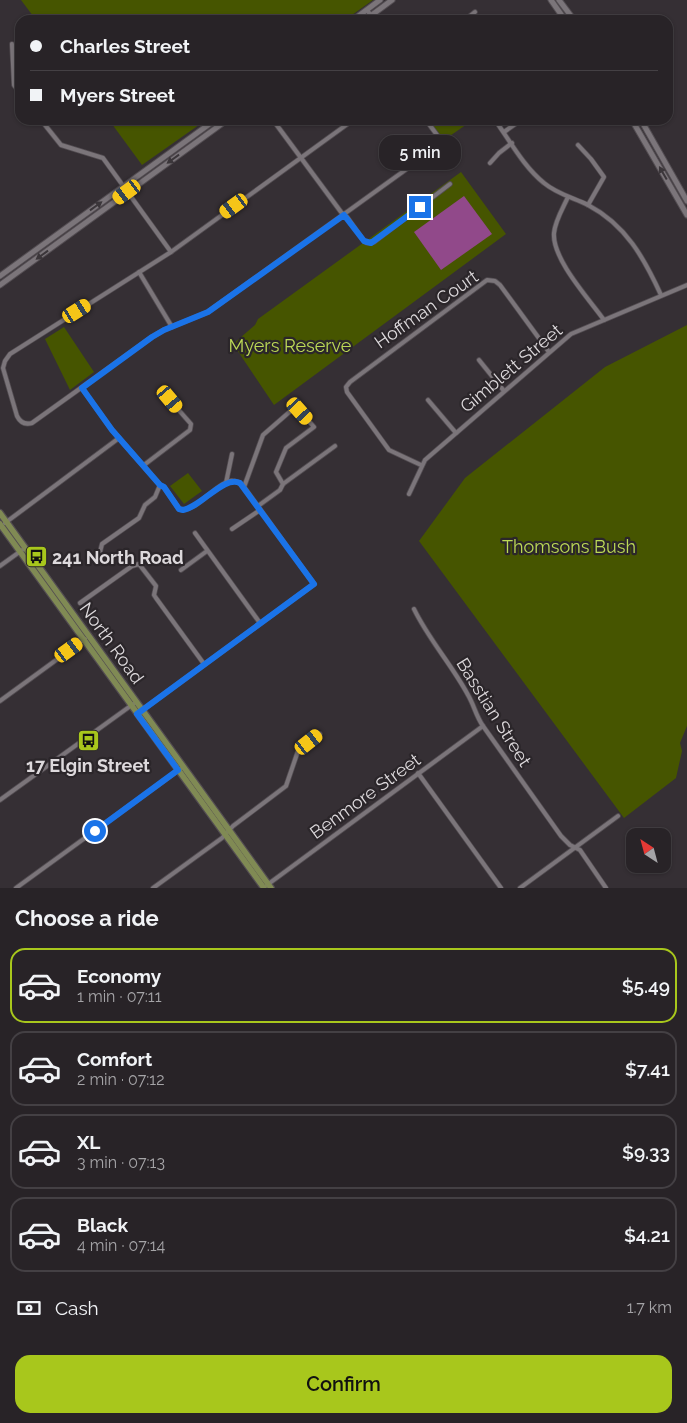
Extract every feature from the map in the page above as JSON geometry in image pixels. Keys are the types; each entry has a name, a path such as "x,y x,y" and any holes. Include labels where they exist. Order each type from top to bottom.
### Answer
{"main road":[{"path":"360,15 380,0"},
{"path":"375,15 392,0"},
{"path":"551,0 562,15"},
{"path":"560,0 570,15"},
{"path":"0,276 208,125"},
{"path":"0,285 220,125"},
{"path":"635,125 687,215"},
{"path":"644,125 687,200"},
{"path":"187,140 191,146"},
{"path":"61,232 66,237"},
{"name":"North Road","path":"0,513 2,524 267,887"}],"street":[{"path":"367,10 370,15"},
{"path":"471,15 475,12"},
{"path":"12,44 15,86"},
{"path":"45,125 60,145 103,158 170,252"},
{"path":"277,125 364,241 371,243 450,184"},
{"path":"346,125 170,252 10,354 3,364 20,421 26,424 37,420 152,337 208,312 344,215 440,145 440,139 430,125"},
{"path":"499,125 531,171 543,183 568,197 588,205 609,219 624,233 643,258 661,295"},
{"path":"504,132 514,125"},
{"path":"490,163 512,143"},
{"path":"578,145 604,177 588,205"},
{"path":"568,197 556,225 554,233 555,248 562,262 604,320"},
{"path":"139,272 172,327"},
{"name":"Hoffman Court","path":"421,465 390,450 347,392 346,387 350,382 487,280 496,281 500,285 549,352"},
{"name":"Gimblett Street","path":"409,494 421,465 428,456 570,334 687,285"},
{"path":"479,360 504,391"},
{"path":"82,388 119,438 160,485 164,487 179,509 192,508 229,482 237,481 244,487 314,584 140,712"},
{"path":"144,466 192,427 170,399"},
{"path":"428,400 456,433"},
{"path":"244,487 263,435 294,408 300,411 314,427 286,448 276,472 283,484"},
{"path":"2,524 119,438"},
{"path":"232,529 280,490 283,484 335,446"},
{"path":"226,484 232,454"},
{"path":"100,552 102,544 139,518 145,505 155,496 160,485"},
{"path":"194,533 260,623"},
{"path":"0,566 22,549"},
{"path":"181,570 208,551"},
{"path":"80,603 132,566 139,564 156,586 154,595 204,664"},
{"name":"Basstian Street","path":"414,609 422,625 468,694 475,713 483,726 561,836 570,845 580,850 606,888"},
{"path":"0,701 86,638"},
{"path":"0,800 133,703"},
{"name":"Benmore Street","path":"267,887 483,726"},
{"path":"153,888 286,786 298,751 320,734"},
{"path":"16,888 181,768"},
{"path":"418,773 501,888"},
{"path":"520,888 618,816"}],"green space":[{"path":"21,0 373,0 352,15 32,15"},
{"path":"113,125 199,125 142,165"},
{"path":"433,125 466,125 444,140"},
{"name":"Myers Reserve","path":"461,172 506,234 274,405 233,344 255,325 258,319"},
{"name":"Thomsons Bush","path":"687,325 687,726 680,743 682,751 676,778 624,818 419,541 465,478 605,367"},
{"path":"64,327 94,372 70,390 45,339"},
{"path":"188,473 202,491 184,504 170,486"}],"shaded area":[{"path":"464,196 492,234 441,270 414,232"}],"place":[{"name":"241 North Road","path":"36,557"},
{"name":"17 Elgin Street","path":"88,740"}],"route":[{"path":"95,831 178,770 137,714 314,584 244,487 237,481 229,482 192,508 187,510 179,509 164,487 160,485 112,430 82,388 152,337 164,330 208,312 344,215 364,241 371,243 420,207"}]}
